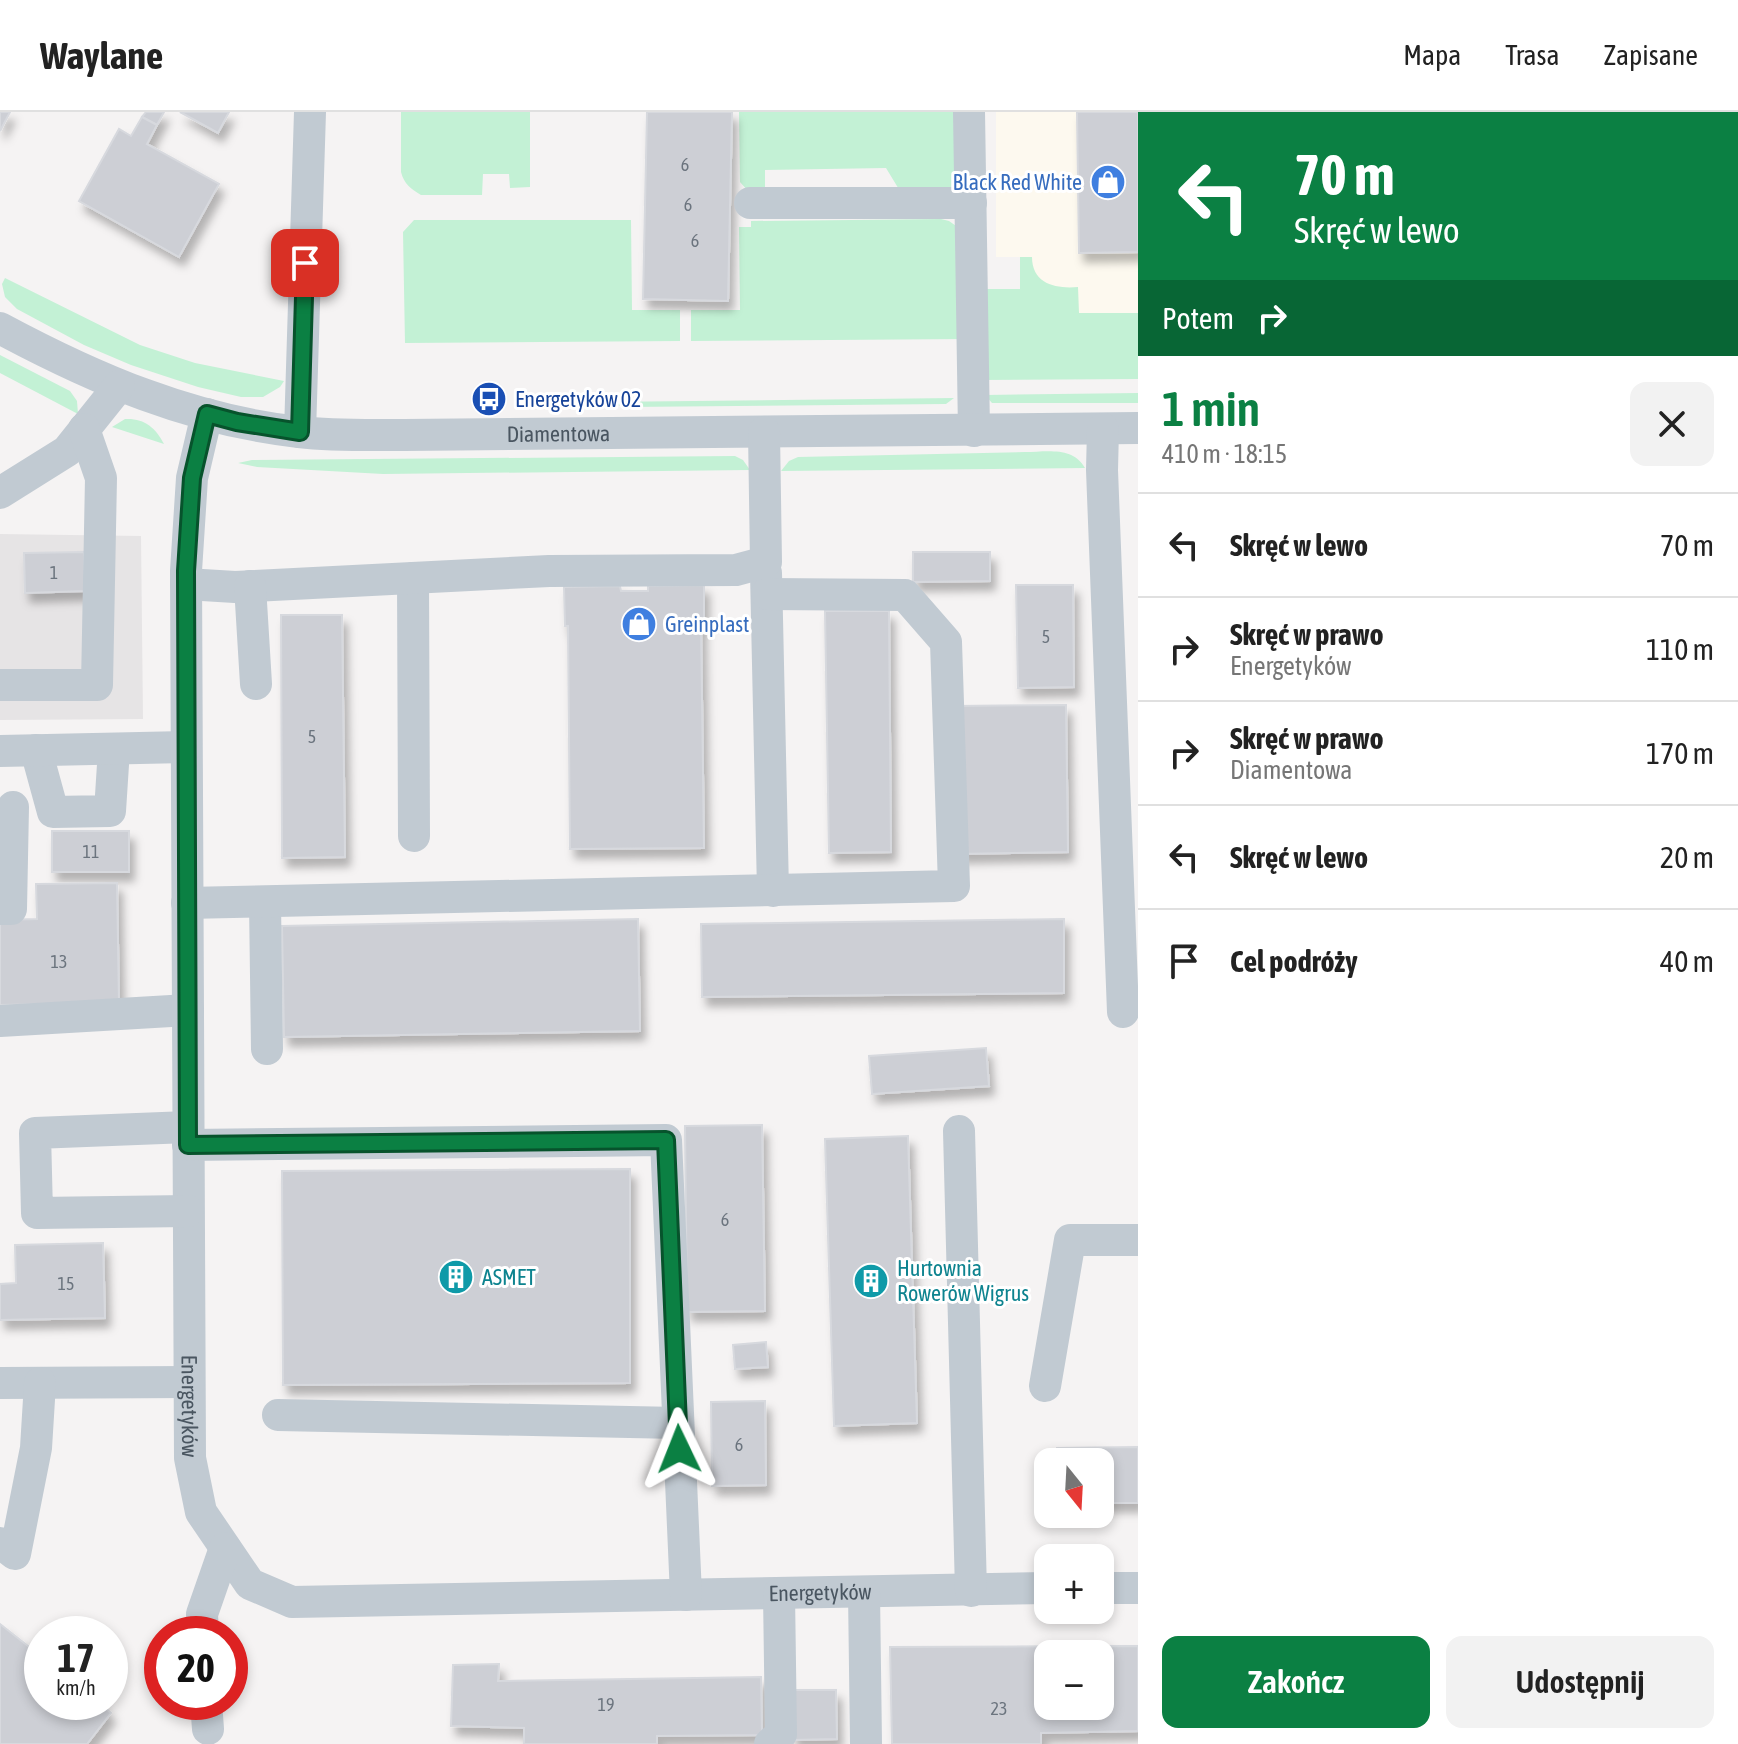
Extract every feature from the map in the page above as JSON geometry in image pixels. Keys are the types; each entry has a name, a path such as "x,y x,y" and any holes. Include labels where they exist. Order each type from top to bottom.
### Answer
{"street":[{"path":"300,432 310,112"},
{"path":"969,112 974,431"},
{"path":"750,203 971,203"},
{"name":"Diamentowa","path":"0,328 82,371 167,404 237,422 300,432 404,435 1138,428"},
{"path":"0,493 67,451 119,386"},
{"name":"Energetyków","path":"207,414 192,478 186,584 190,1458 201,1512 250,1584 292,1602 1034,1589"},
{"path":"0,685 97,685 101,478 84,429"},
{"path":"1103,429 1102,470 1123,1012"},
{"path":"764,432 773,891"},
{"path":"186,584 250,586 549,571 736,570 766,562"},
{"path":"413,578 414,836"},
{"path":"250,586 256,684"},
{"path":"187,903 954,886 946,642 905,595 767,594"},
{"path":"0,751 186,747"},
{"path":"36,750 53,812 110,811 114,749"},
{"path":"0,909 11,909 13,807"},
{"path":"265,902 267,1049"},
{"path":"0,1021 188,1010"},
{"path":"959,1131 971,1591"},
{"path":"188,1211 37,1213 35,1133 666,1140 686,1595"},
{"path":"1045,1386 1070,1240 1138,1240"},
{"path":"0,1383 189,1382"},
{"path":"0,1543 15,1554 36,1448 40,1383"},
{"path":"278,1415 678,1423"},
{"path":"202,1616 225,1548"},
{"path":"1114,1588 1138,1588"},
{"path":"864,1592 866,1744"},
{"path":"770,1744 781,1734 779,1594"}],"shaded area":[{"path":"996,112 1138,112 1138,370 998,289 1020,289 1020,257 996,257"},
{"path":"0,534 141,536 143,719 0,720"}],"green space":[{"path":"401,112 530,112 530,187 510,188 509,174 483,174 482,195 421,195 408,186 401,172"},
{"path":"739,112 963,112 958,182 952,188 900,191 886,168 765,170 765,192 748,191 740,182"},
{"path":"941,219 959,228 966,339 691,341 691,310 740,310 739,227 751,227 751,221"},
{"path":"414,220 631,220 632,310 680,310 680,341 405,343 403,232"},
{"path":"1020,257 1032,257 1036,273 1047,283 1078,287 1079,313 1138,313 1138,379 981,380 981,289 1020,289"},
{"path":"5,278 140,345 195,363 284,381 263,397 241,397 198,387 131,365 84,345 17,309 5,297 2,284"},
{"path":"0,355 70,391 77,401 78,414 0,373"},
{"path":"1138,393 1138,403 992,403 985,395"},
{"path":"954,398 946,404 627,407 600,402"},
{"path":"125,419 148,425 164,444 112,427"},
{"path":"1050,451 1074,456 1085,468 781,471 789,461 798,457"},
{"path":"735,456 743,460 750,470 383,474 257,467 238,463 252,460"}],"building":[{"path":"0,112 10,112 0,131"},
{"path":"146,112 164,112 157,125 142,117"},
{"path":"180,112 229,112 218,133"},
{"path":"647,112 732,112 728,301 643,299"},
{"name":"Black Red White","path":"1077,112 1138,112 1138,252 1079,253"},
{"path":"142,117 157,125 147,144 219,184 179,257 79,201 119,129 131,136"},
{"path":"84,552 85,591 25,593 24,553"},
{"path":"913,552 990,552 990,581 913,582"},
{"path":"704,585 704,624 701,624 704,848 570,849 568,626 565,626 564,587 620,586 621,591 648,591 648,586"},
{"path":"1016,585 1073,585 1074,687 1018,688"},
{"path":"825,611 889,611 891,852 829,853"},
{"path":"281,615 342,615 345,857 282,858"},
{"path":"1066,705 1068,852 957,854 956,706"},
{"path":"52,831 129,831 129,872 52,872"},
{"path":"117,883 119,1003 0,1005 0,920 37,919 36,884"},
{"path":"638,919 640,1031 284,1037 282,926"},
{"path":"1064,919 1064,993 702,997 701,924"},
{"path":"986,1048 989,1086 872,1094 869,1056"},
{"path":"762,1125 765,1311 687,1312 685,1126"},
{"name":"Hurtownia Rowerów Wigrus","path":"908,1136 917,1423 834,1426 825,1139"},
{"name":"ASMET","path":"630,1169 630,1383 283,1385 282,1171"},
{"path":"103,1243 105,1318 0,1320 0,1284 16,1283 15,1245"},
{"path":"766,1342 768,1367 735,1369 733,1345"},
{"path":"765,1401 766,1485 712,1486 711,1402"},
{"path":"1138,1447 1138,1503 1114,1503 1114,1448 1057,1448"},
{"path":"0,1624 24,1643 24,1720 106,1720 87,1744 0,1744"},
{"path":"1034,1646 1034,1720 1114,1720 1114,1646 1138,1646 1138,1731 1041,1733 1041,1744 892,1744 890,1647"},
{"path":"499,1664 498,1681 761,1677 762,1735 657,1736 657,1744 524,1744 524,1728 451,1726 453,1665"},
{"path":"791,1690 836,1690 837,1739 792,1740"}],"place":[{"name":"Black Red White","path":"1108,182"},
{"name":"Energetyków 02","path":"489,399"},
{"name":"Greinplast","path":"639,624"},
{"name":"ASMET","path":"456,1277"},
{"name":"Hurtownia Rowerów Wigrus","path":"871,1281"}],"route":[{"path":"305,263 300,432 207,414 192,478 186,571 188,1145 666,1140 679,1449"}]}
